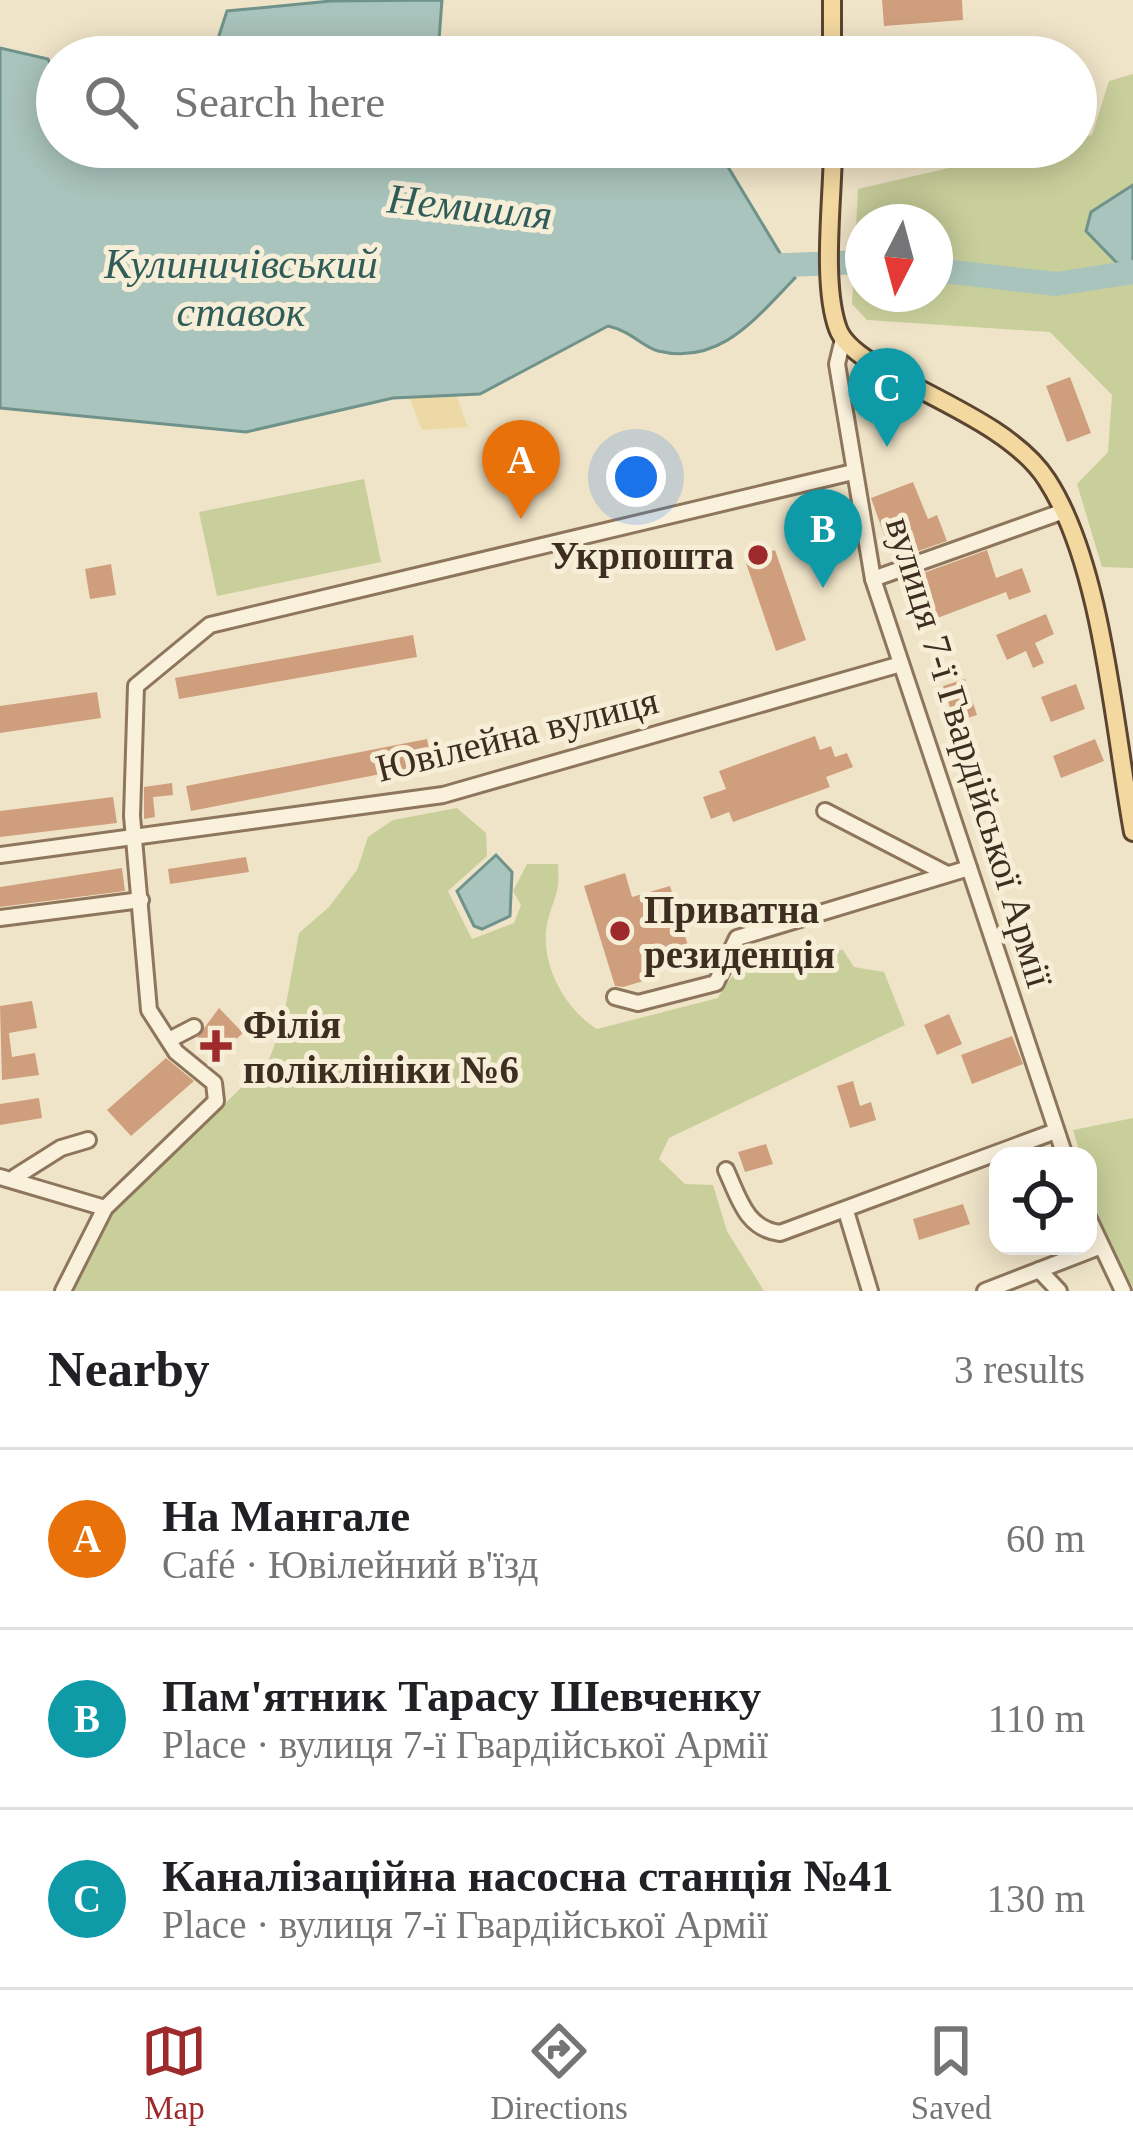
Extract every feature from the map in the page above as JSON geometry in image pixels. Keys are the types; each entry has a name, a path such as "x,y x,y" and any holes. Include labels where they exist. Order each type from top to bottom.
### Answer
{"main road":[{"path":"832,0 832,36"},
{"name":"вулиця 7-ї Гвардійської Армії","path":"833,168 833,296 843,339"},
{"path":"843,339 857,356 998,430 1044,474 1064,512 1090,593 1133,832"}],"street":[{"name":"вулиця 7-ї Гвардійської Армії","path":"843,339 837,364 873,579 1062,1147"},
{"path":"63,1291 105,1208 216,1101 214,1083 169,1040 149,1010 131,732 136,686 210,626 853,472"},
{"path":"873,579 1064,512"},
{"name":"Ювілейна вулиця","path":"0,855 443,795 902,664"},
{"path":"825,811 946,874"},
{"path":"615,997 638,1003 716,983 737,938 969,868"},
{"path":"0,918 141,901"},
{"path":"169,1040 194,1028"},
{"path":"725,1170 747,1216 762,1231 780,1233 1056,1131"},
{"path":"5,1178 88,1140"},
{"path":"5,1178 105,1208"},
{"path":"846,1211 870,1291"},
{"path":"1097,1241 1123,1291"},
{"path":"985,1291 1099,1246"},
{"path":"1039,1270 1059,1291"}],"green space":[{"path":"1133,74 1133,185 1091,212 1116,262 1133,270 1133,568 1102,567 1077,484 1108,452 1112,395 1050,332 867,320 860,312 953,312 953,204 857,204 858,189 949,168 1097,168 1097,119 1109,81"},
{"path":"364,479 381,562 217,596 199,512"},
{"path":"457,808 486,833 487,856 448,891 472,939 514,923 521,905 513,891 527,864 558,864 558,888 546,935 550,967 564,996 597,1029 718,998 742,967 770,952 843,950 854,967 884,972 905,1025 669,1138 659,1159 685,1184 713,1185 727,1231 764,1291 70,1291 108,1216 268,1062 282,1026 299,933 329,907 357,870 368,837 393,820"},
{"path":"1133,1118 1133,1287 1097,1208 1097,1147 1078,1147 1073,1130"}],"sand":[{"path":"456,395 468,427 422,430 409,397"}],"water":[{"path":"442,0 439,36 219,36 227,11 331,1"},
{"name":"Кулиничівський ставок","path":"0,48 36,56 36,168 729,168 795,278 751,323 700,352 658,351 608,326 480,394 393,398 246,432 0,408"},
{"path":"1133,185 1133,270 1116,262 1086,231 1091,212"},
{"path":"496,855 512,872 510,916 482,929 474,926 457,891"}],"building":[{"path":"882,0 962,0 963,20 884,26"},
{"path":"1070,377 1091,433 1067,442 1046,386"},
{"path":"913,482 928,519 937,515 947,541 893,560 871,498"},
{"path":"775,550 806,640 776,651 745,560"},
{"path":"987,550 996,578 1022,568 1031,592 1009,600 1006,592 919,625 904,580"},
{"path":"111,564 116,595 90,599 85,569"},
{"path":"1046,614 1054,634 1035,643 1044,663 1033,668 1026,651 1007,660 996,635"},
{"path":"413,635 417,657 179,699 175,678"},
{"path":"965,679 977,715 955,722 943,686"},
{"path":"1076,684 1085,709 1051,722 1041,697"},
{"path":"97,692 101,718 0,733 0,706"},
{"path":"815,736 820,750 831,746 835,757 847,753 853,767 826,777 830,787 733,822 729,812 711,819 703,797 726,789 719,771"},
{"path":"427,739 432,764 191,811 186,786"},
{"path":"1095,739 1104,761 1061,778 1053,756"},
{"path":"172,783 173,795 153,797 155,817 144,819 144,787"},
{"path":"113,797 117,823 0,837 0,811"},
{"path":"246,857 249,872 170,884 168,869"},
{"path":"122,868 125,891 0,907 0,887"},
{"name":"Приватна резиденція","path":"625,873 632,897 670,886 691,956 653,967 657,977 623,987 615,986 584,886"},
{"path":"32,1001 37,1028 9,1033 12,1057 35,1053 39,1075 2,1080 0,1006"},
{"name":"Філія поліклініки №6","path":"219,1008 243,1033 214,1059 197,1038"},
{"path":"949,1014 962,1044 937,1055 924,1025"},
{"path":"1012,1036 1023,1064 972,1084 961,1055"},
{"path":"166,1058 194,1081 131,1136 107,1110"},
{"path":"853,1081 860,1106 871,1102 876,1120 850,1128 837,1086"},
{"path":"39,1098 42,1118 0,1125 0,1104"},
{"path":"766,1144 773,1164 745,1172 738,1152"},
{"path":"963,1204 970,1224 919,1240 913,1219"}],"waterway":[{"name":"Немишля","path":"760,266 845,263"},
{"name":"Немишля","path":"953,272 1056,284 1133,272"}],"place":[{"name":"Каналізаційна насосна станція №41","path":"887,447"},
{"name":"На Мангале","path":"521,519"},
{"name":"Укрпошта","path":"758,555"},
{"name":"Пам'ятник Тарасу Шевченку","path":"823,588"},
{"name":"Приватна резиденція","path":"620,931"},
{"name":"Філія поліклініки №6","path":"216,1046"}]}
